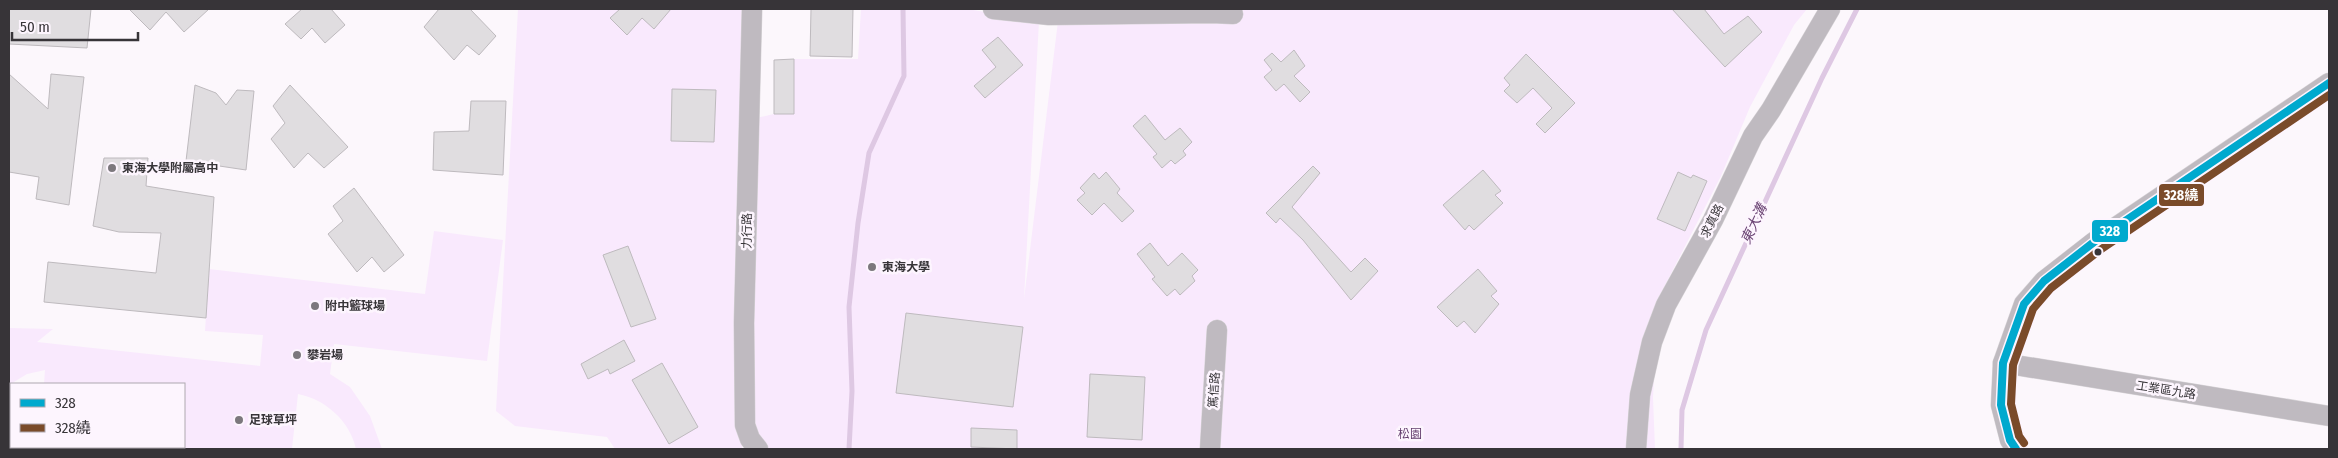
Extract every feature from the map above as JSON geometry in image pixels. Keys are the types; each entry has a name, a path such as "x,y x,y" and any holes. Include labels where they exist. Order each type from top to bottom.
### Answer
{"street":[{"name":"力行路","path":"752,9 744,323 745,426 750,439 758,449"},
{"path":"994,9 1049,15 1233,14"},
{"name":"求真路","path":"1636,449 1640,395 1652,342 1666,304 1713,220 1752,136 1771,110 1830,9"},
{"path":"2016,449 2010,440 2002,405 2002,363 2024,304 2044,281 2094,242 2329,83"},
{"name":"篤信路","path":"1210,449 1217,330"},
{"name":"工業區九路","path":"2002,363 2329,416"}],"green space":[{"name":"東海大學","path":"518,9 754,9 747,120 774,114 794,114 794,59 858,59 861,9 967,9 1039,21 1024,299 1058,21 993,9 1807,9 1794,25 1750,107 1721,176 1658,299 1653,398 1655,449 765,449 745,415 743,370 742,449 615,449 607,437 515,426 496,411","holes":["672,89 716,90 714,142 671,141"]},
{"path":"434,231 503,240 487,361 334,344 330,374 350,387 370,416 382,449 356,449 348,429 335,413 318,401 298,394 292,449 38,449 185,448 185,383 44,383 45,370 27,374 9,385 9,328 53,329 37,342 260,366 263,335 205,331 209,269 425,294"}],"building":[{"path":"9,9 91,9 87,48 9,44"},
{"path":"129,9 209,9 184,32 166,12 150,30"},
{"path":"302,9 331,9 345,25 325,43 312,28 301,39 285,24"},
{"path":"439,9 470,9 496,36 479,55 467,45 454,60 424,27"},
{"path":"620,9 671,9 654,29 642,18 627,35 610,18"},
{"path":"811,9 853,9 852,57 810,56"},
{"path":"1672,9 1704,9 1724,34 1748,16 1762,32 1725,67"},
{"path":"998,37 1023,65 985,98 974,86 996,67 982,50"},
{"path":"1294,50 1305,66 1294,76 1310,92 1300,102 1284,84 1276,91 1264,77 1272,70 1264,60 1272,53 1281,62"},
{"path":"1526,54 1575,103 1545,133 1536,124 1552,108 1533,88 1517,103 1504,91 1510,85 1504,78"},
{"path":"794,59 794,114 774,114 774,60"},
{"path":"9,74 48,109 51,74 84,77 69,205 36,199 39,177 9,172"},
{"path":"195,85 216,93 226,105 237,90 254,91 246,170 186,161"},
{"path":"290,85 348,147 324,168 308,153 294,168 271,139 285,123 273,106"},
{"path":"672,89 716,90 714,142 671,141"},
{"path":"471,101 506,101 503,175 433,170 434,132 469,131"},
{"path":"1145,115 1165,140 1180,128 1192,142 1183,151 1186,155 1175,164 1171,160 1162,168 1153,157 1157,154 1133,126"},
{"path":"104,158 148,158 146,186 214,197 206,318 44,302 48,262 156,273 161,233 119,232 93,226"},
{"path":"1313,166 1320,173 1292,207 1351,272 1365,258 1378,271 1351,300 1303,240 1280,218 1276,223 1266,213"},
{"path":"1483,170 1501,191 1495,195 1503,203 1474,230 1469,225 1465,230 1443,205"},
{"path":"1106,172 1120,189 1117,193 1134,211 1122,222 1104,203 1092,215 1077,200 1085,193 1080,188 1094,173 1099,179"},
{"path":"1678,172 1691,178 1693,175 1707,181 1685,231 1657,219"},
{"path":"354,188 404,255 384,272 372,257 357,272 328,234 343,221 333,206"},
{"path":"1150,243 1168,266 1182,253 1198,270 1192,276 1195,281 1180,295 1175,289 1167,296 1152,279 1155,277 1137,254"},
{"path":"628,246 656,319 631,327 603,255"},
{"path":"1478,269 1497,291 1491,296 1499,304 1475,333 1464,321 1457,327 1437,307"},
{"path":"906,313 1023,327 1013,407 896,393"},
{"path":"624,340 635,361 610,374 608,369 588,379 581,364"},
{"path":"662,363 698,427 669,444 632,380"},
{"path":"1090,374 1145,377 1142,440 1087,437"},
{"path":"971,428 1017,430 1017,449 971,447"}],"waterway":[{"path":"849,449 852,391 849,307 858,223 869,153 904,76 903,9"},
{"name":"東大溝","path":"1681,449 1682,410 1706,330 1822,78 1857,9"}],"transit line":[{"name":"328","path":"2016,449 2010,440 2001,405 2003,363 2024,304 2044,281 2094,242 2329,83"},
{"name":"328繞","path":"2024,443 2019,436 2011,404 2013,365 2033,309 2051,288 2100,250 2329,95"}],"place":[{"name":"東海大學附屬高中","path":"112,168"},
{"name":"東海大學","path":"872,267"},
{"name":"附中籃球場","path":"315,306"},
{"name":"攀岩場","path":"297,355"},
{"name":"足球草坪","path":"239,420"}],"park label":[{"name":"松園","path":"1410,434"}]}
